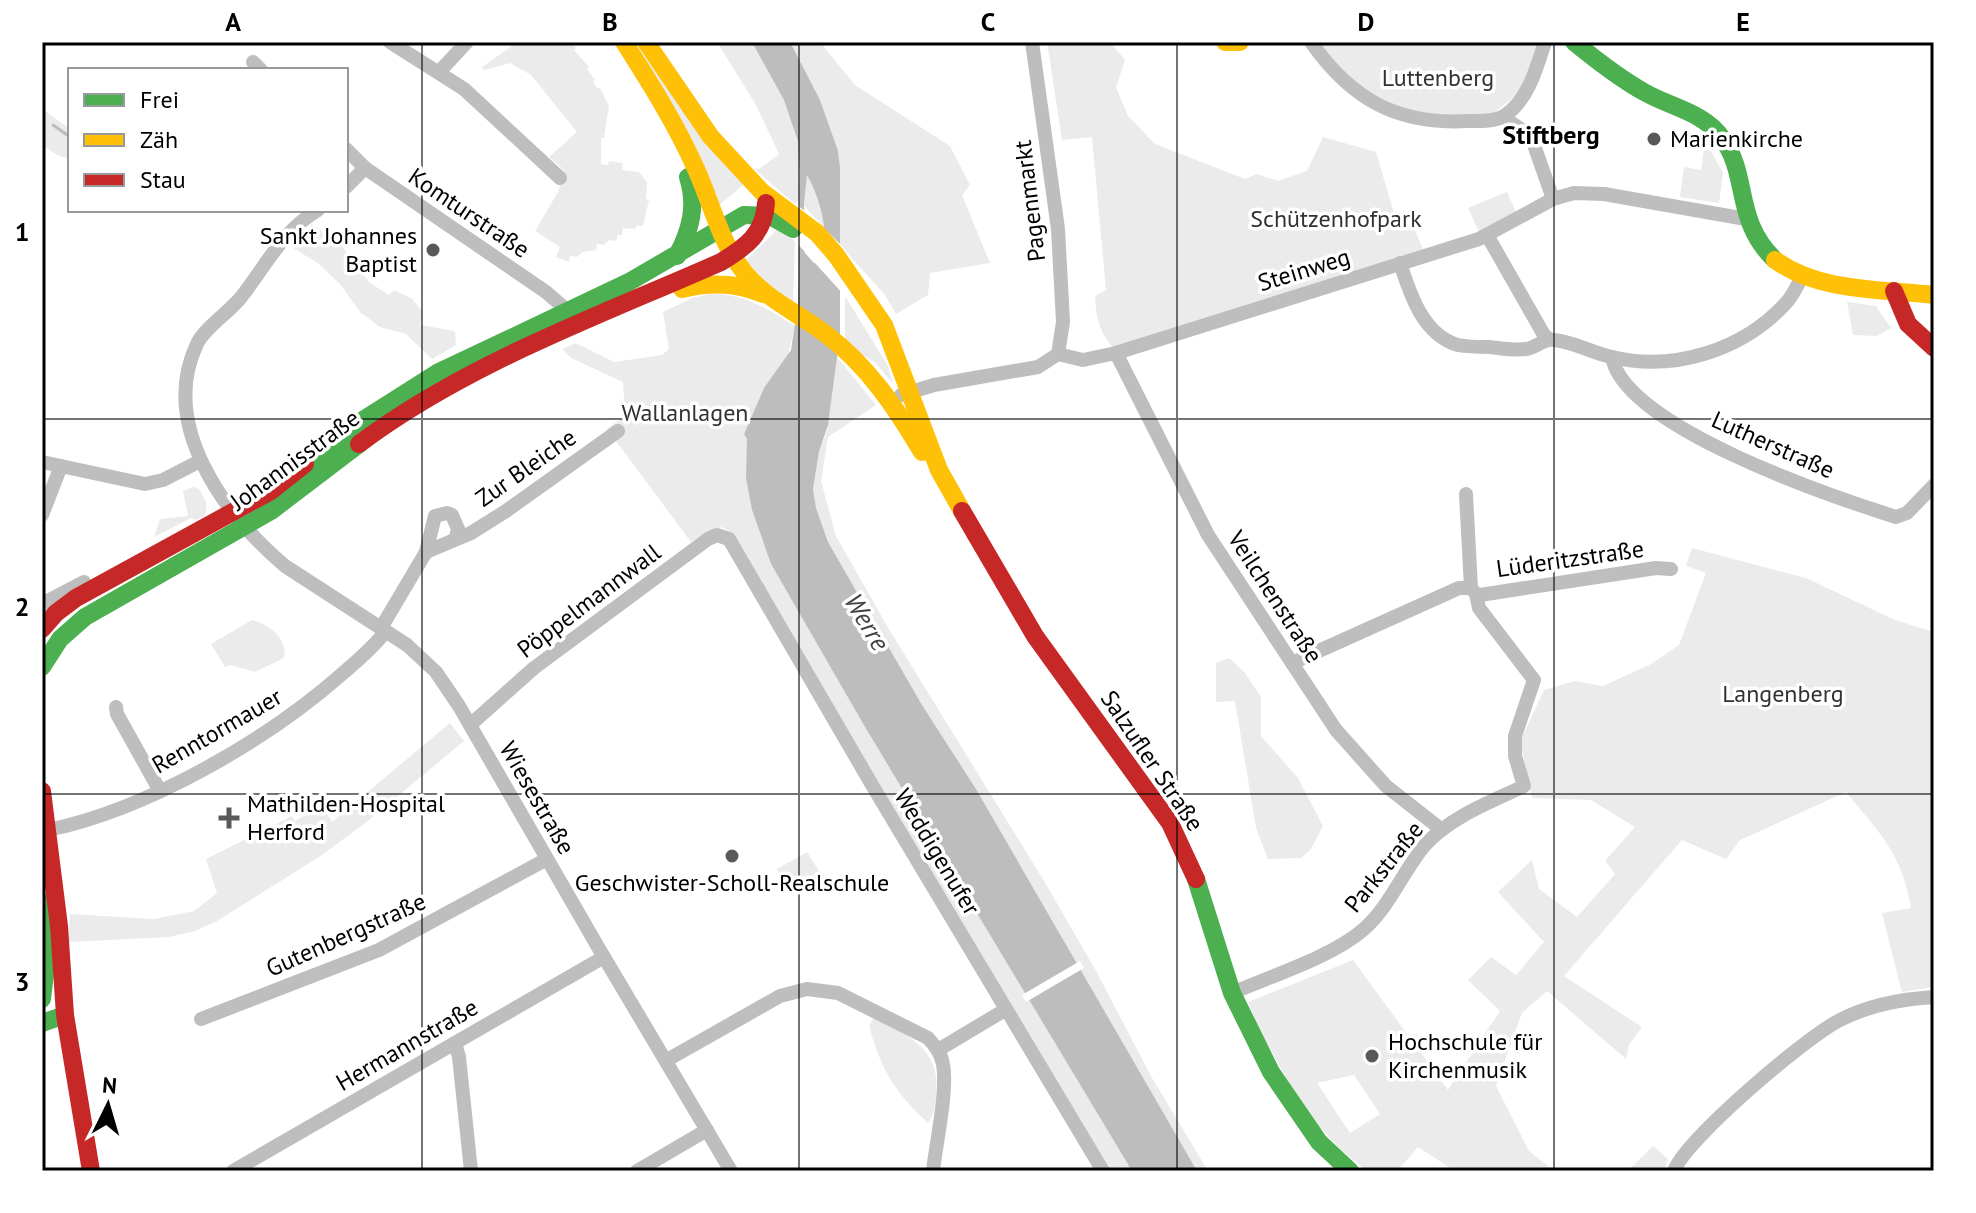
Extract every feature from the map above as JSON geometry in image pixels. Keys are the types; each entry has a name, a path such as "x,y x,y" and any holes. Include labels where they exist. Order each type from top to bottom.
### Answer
{"main road":[{"name":"Salzufler Straße","path":"624,42 676,127 716,222 745,273 767,295 843,348 880,385 923,452 939,470"},
{"path":"646,42 711,137 786,217"},
{"path":"1225,42 1240,42"},
{"path":"1574,42 1636,87 1689,112 1714,128 1731,150 1746,219 1754,237 1776,262 1802,277 1837,285 1925,294 1917,319 1928,343"},
{"path":"676,127 674,139 695,201 690,233 677,256"},
{"path":"574,317 635,300 749,245 759,235 766,214 762,192"},
{"name":"Salzufler Straße","path":"766,214 786,217 817,233 854,279 884,325 939,470 1035,636 1170,823 1195,875 1232,993 1285,1095 1339,1168"},
{"path":"574,317 677,256 716,222 744,215 766,214"},
{"name":"Salzufler Straße","path":"786,217 854,300 875,331 885,354 901,366"},
{"path":"635,300 721,283 741,285 767,295"},
{"path":"1894,291 1908,328 1928,343"},
{"name":"Johannisstraße","path":"42,629 61,608 109,579 238,520 271,511 381,428 428,398 574,317"},
{"name":"Johannisstraße","path":"44,655 85,617 238,520"},
{"path":"42,791 59,926 65,1015 91,1171"},
{"path":"42,903 47,957 65,1015"},
{"path":"42,999 47,957"},
{"path":"42,1023 65,1015"}],"street":[{"path":"390,42 464,89 560,178"},
{"path":"439,72 467,42"},
{"name":"Pagenmarkt","path":"1032,42 1058,229 1063,322 1058,354"},
{"path":"1311,42 1355,92 1406,116 1456,122 1503,117 1522,98 1545,42"},
{"path":"1503,117 1528,134 1552,195"},
{"name":"Komturstraße","path":"348,151 365,168 546,292 574,317"},
{"path":"348,185 365,168"},
{"name":"Steinweg","path":"1058,354 1083,360 1116,353 1487,235 1552,195 1604,194 1746,219"},
{"name":"Wiesestraße","path":"314,212 300,220 283,237 241,298 198,340 188,371 186,393 200,461 238,520 285,566 407,645 436,672 731,1171"},
{"path":"1487,235 1544,335 1612,357 1673,360 1714,352 1750,332 1788,302 1802,277"},
{"path":"1400,263 1412,300 1424,318 1435,331 1455,344 1525,350 1549,339"},
{"name":"Veilchenstraße","path":"1116,353 1208,535 1336,730 1386,786 1442,830"},
{"path":"889,399 934,385 1038,367 1058,354"},
{"name":"Lutherstraße","path":"1612,357 1615,372 1638,396 1665,416 1718,447 1824,494 1896,517 1907,513 1934,485"},
{"name":"Zur Bleiche","path":"426,552 471,533 506,511 618,431"},
{"path":"42,462 145,484 163,480 200,461"},
{"path":"42,515 61,466"},
{"name":"Lüderitzstraße","path":"1466,494 1474,591 1479,608 1534,680 1515,736 1515,756 1524,786"},
{"name":"Zur Bleiche","path":"383,630 426,552 433,520 439,514 452,515 458,529 456,537"},
{"name":"Pöppelmannwall","path":"470,725 534,668 708,539 724,535 737,552"},
{"name":"Weddigenufer","path":"737,552 1005,1010 1103,1171"},
{"name":"Lüderitzstraße","path":"1292,663 1459,588 1474,591 1656,568 1671,569"},
{"name":"Johannisstraße","path":"42,604 85,582 109,579"},
{"name":"Renntormauer","path":"48,830 99,816 160,791 266,733 321,693 369,651 383,630"},
{"path":"116,707 160,791"},
{"name":"Parkstraße","path":"1232,993 1332,949 1363,930 1377,915 1420,851 1442,830 1524,786"},
{"name":"Gutenbergstraße","path":"201,1019 379,950 547,859"},
{"name":"Hermannstraße","path":"233,1171 604,957"},
{"path":"667,1060 780,996 807,989 838,993 928,1038 938,1050 944,1067 933,1171"},
{"path":"1674,1171 1682,1154 1712,1125 1824,1029 1860,1011 1905,999 1934,997"},
{"path":"938,1050 1005,1010"},
{"path":"455,1043 471,1171"},
{"path":"637,1171 707,1130"}],"green space":[{"path":"522,42 572,42 609,106 604,138 601,138 601,164 608,165 609,161 623,163 622,170 639,172 647,182 646,199 649,200 643,226 623,228 622,235 617,235 617,241 597,244 596,250 583,252 577,257 570,256 569,262 556,257 560,247 535,231 558,192 564,170 549,157 577,132 531,75 510,63 484,70 482,67"},
{"path":"633,42 744,184 718,206"},
{"path":"717,42 820,42 855,85 950,146 970,185 962,195 990,263 930,273 928,295 896,314 885,295 799,200 795,204 753,168 759,169 779,154 756,105"},
{"name":"Schützenhofpark","path":"1047,42 1110,42 1125,60 1116,87 1128,116 1155,144 1245,179 1257,174 1278,181 1307,171 1323,137 1376,152 1396,220 1410,218 1424,252 1113,348 1101,330 1095,304 1095,296 1106,290 1092,137 1062,140"},
{"name":"Luttenberg","path":"1316,42 1541,42 1521,91 1495,112 1463,116 1423,115 1361,88"},
{"path":"45,111 68,128 68,158 42,145 42,115"},
{"path":"1704,149 1711,151 1723,173 1719,203 1680,197 1684,167 1701,170"},
{"path":"1507,192 1516,212 1479,232 1468,208"},
{"path":"312,224 340,244 370,283 389,295 394,290 411,298 423,312 420,325 455,331 456,345 432,359 406,334 380,327 360,312 340,284 319,264 290,246"},
{"path":"777,230 795,241 793,302 778,295 746,260"},
{"name":"Wallanlagen","path":"711,294 745,299 795,326 787,359 764,388 744,434 748,439 746,478 752,510 771,564 865,727 1132,1171 1108,1171 729,531 721,527 691,542 607,429 625,416 623,382 571,358 562,349 576,343 614,362 662,355 669,349 663,312 692,298"},
{"path":"845,296 888,366 893,384 875,362 845,339"},
{"path":"1847,302 1876,306 1891,328 1877,336 1853,335"},
{"path":"837,357 876,405 828,437 821,481 836,536 887,626 1044,881 1095,969 1152,1078 1208,1171 1197,1171 976,789 922,705 828,542 813,489 819,453 827,431"},
{"path":"193,487 199,489 206,502 204,516 195,520 191,518 154,537 160,519 188,516 183,491"},
{"name":"Langenberg","path":"1692,548 1806,578 1895,620 1934,632 1934,987 1902,992 1882,913 1911,908 1907,889 1888,845 1846,792 1740,840 1726,859 1682,840 1564,976 1642,1027 1629,1045 1626,1059 1547,991 1522,1013 1496,1086 1529,1151 1554,1171 1455,1171 1418,1147 1397,1171 1367,1171 1341,1150 1317,1124 1289,1083 1248,1002 1353,960 1448,1090 1500,1011 1468,980 1491,957 1516,975 1544,942 1498,892 1532,860 1539,889 1577,917 1615,874 1605,861 1635,827 1591,800 1532,798 1520,742 1544,690 1575,681 1603,686 1651,664 1679,645 1706,573 1686,566","holes":["1354,1075 1380,1114 1350,1133 1317,1083"]},
{"path":"252,620 276,633 283,644 284,658 255,672 231,665 225,667 211,644"},
{"path":"1229,658 1245,673 1261,697 1261,736 1298,778 1323,826 1311,849 1301,858 1268,859 1256,828 1235,701 1216,702 1216,663"},
{"path":"450,723 464,741 368,821 319,857 217,921 195,931 169,937 68,942 70,914 154,919 194,911 217,893 206,859 292,816 295,821 322,806 332,822"},
{"path":"807,852 821,874 790,892 777,869"},
{"path":"874,1017 910,1037 928,1055 936,1079 933,1113 928,1123 897,1090 884,1068 869,1026"},
{"path":"1653,1146 1668,1159 1664,1171 1628,1171"}],"water":[{"name":"Werre","path":"752,42 790,42 820,100 838,151 840,335 828,425 819,452 813,489 828,542 922,705 976,789 1197,1171 1132,1171 865,727 771,564 752,510 746,478 747,439 744,434 764,388 791,350 798,304 798,141 784,100","holes":["807,175 824,229 822,263 814,263 805,253"]}],"pier":[{"path":"795,203 808,214 809,252 816,259 821,253 819,223 845,249 844,295 795,241"},
{"path":"1080,961 1084,968 1026,1002 1022,995"}],"waterway":[{"path":"53,125 68,136"}],"traffic: fast":[{"path":"1574,42 1635,87 1696,116 1715,129 1731,153 1753,229 1775,260"},
{"path":"677,256 691,217 692,198 688,177"},
{"path":"305,464 355,425 437,373 629,282 744,215 770,216 793,229"},
{"path":"42,667 60,639 85,617 271,511 359,444"},
{"path":"1196,879 1232,993 1271,1072 1319,1142 1350,1171"},
{"path":"42,903 47,957 42,999"},
{"path":"42,1023 65,1015"}],"traffic: slow":[{"path":"624,42 680,136 736,261 763,291 827,335 855,360 891,404 922,452"},
{"path":"646,42 711,137 762,192 817,233 836,255 884,325 939,470 962,511"},
{"path":"1225,42 1240,42"},
{"path":"1775,260 1792,270 1831,284 1934,295"},
{"path":"682,289 723,284 763,294"}],"traffic: jam":[{"path":"359,444 401,415 489,365 721,262 752,238 762,223 766,203"},
{"path":"1894,291 1908,324 1934,348"},
{"path":"42,629 76,598 271,491 305,464"},
{"path":"962,511 1035,636 1170,823 1196,879"},
{"path":"42,791 59,926 65,1015 91,1171"}],"place":[{"name":"Marienkirche","path":"1654,139"},
{"name":"Sankt Johannes Baptist","path":"433,250"},
{"name":"Mathilden-Hospital Herford","path":"229,818"},
{"name":"Geschwister-Scholl-Realschule","path":"732,856"},
{"name":"Hochschule für Kirchenmusik","path":"1372,1056"}],"district":[{"name":"Stiftberg","path":"1551,135"}]}
